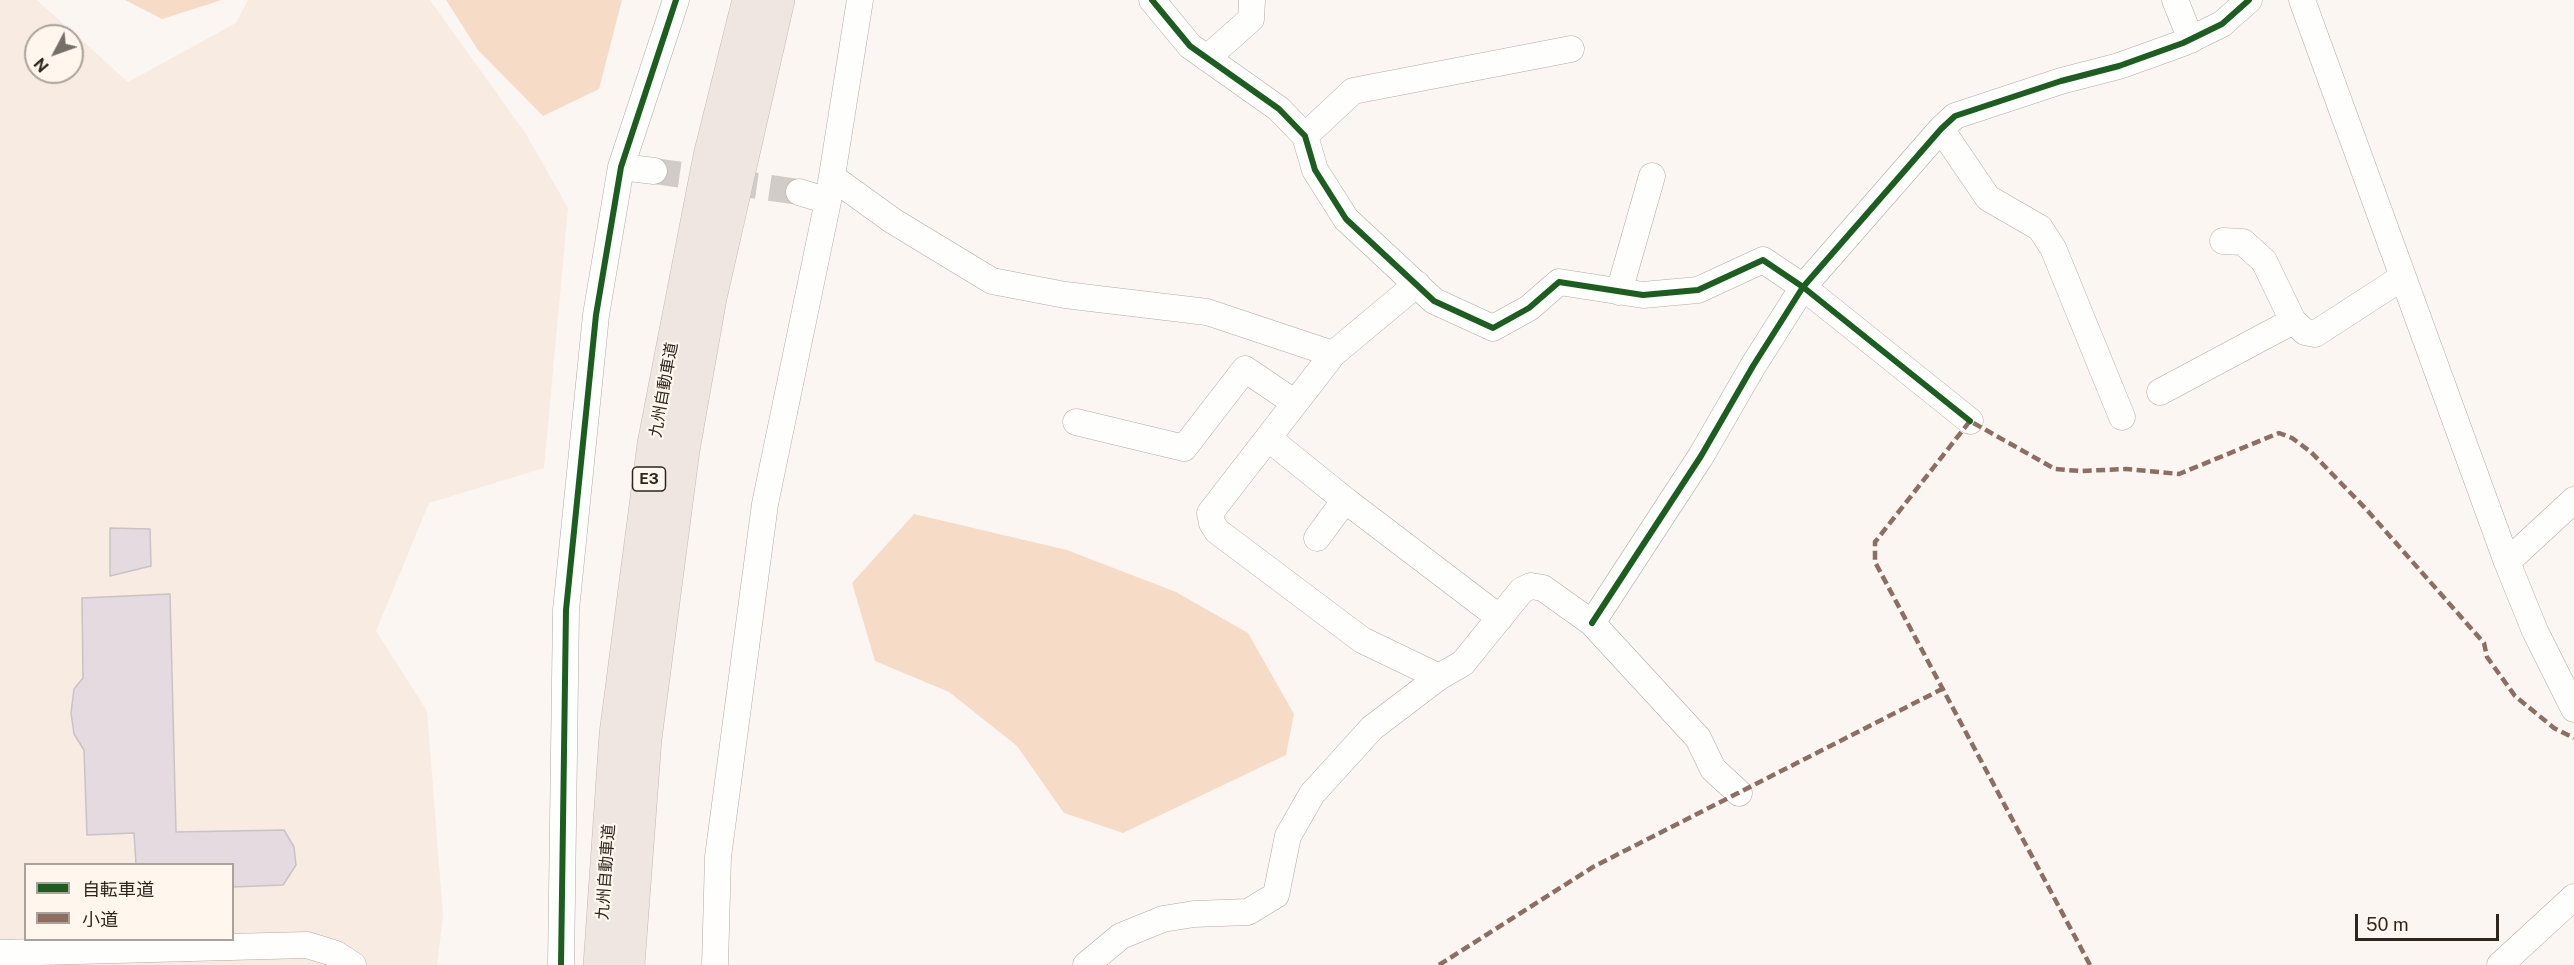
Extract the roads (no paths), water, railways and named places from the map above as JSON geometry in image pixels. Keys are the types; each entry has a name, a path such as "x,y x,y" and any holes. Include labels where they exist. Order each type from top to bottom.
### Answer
{"highway":[{"name":"九州自動車道","path":"600,965 616,734 654,444 710,156 749,0"},
{"name":"九州自動車道","path":"628,965 645,739 683,450 710,298 778,0"}],"street":[{"path":"561,965 566,610 596,315 621,167 676,0"},
{"path":"715,965 718,857 765,504 830,189 860,0"},
{"path":"1152,0 1190,46 1279,109 1305,136 1315,170 1346,219 1434,301 1493,328 1529,308 1559,282 1643,295 1698,290 1763,260 1803,287 1970,421"},
{"path":"1208,58 1251,19 1252,0"},
{"path":"2175,0 2191,40"},
{"path":"1592,622 1701,456 1753,366 1803,287 1941,129 1955,116 2061,81 2119,66 2191,40 2222,24 2249,0"},
{"path":"2302,0 2507,562 2535,632 2574,709"},
{"path":"1305,136 1353,91 1571,49"},
{"path":"1941,129 1988,198 2040,228 2053,248 2122,417"},
{"path":"621,167 654,171"},
{"path":"1619,292 1652,176"},
{"path":"799,192 830,189 893,221 992,281 1065,295 1207,312 1333,354"},
{"path":"2223,241 2243,243 2264,261 2293,321 2304,332 2315,334 2403,277"},
{"path":"1417,284 1333,354 1210,513 1217,531 1362,640 1439,677"},
{"path":"2160,392 2293,321"},
{"path":"1076,422 1184,448 1245,369 1295,403"},
{"path":"1268,438 1500,618"},
{"path":"1317,538 1345,500"},
{"path":"2507,562 2574,500"},
{"path":"1086,965 1121,936 1163,919 1194,914 1248,912 1276,895 1288,836 1312,794 1372,728 1439,677 1463,663 1522,590 1532,586 1543,588 1592,622 1698,738 1713,769 1739,793"},
{"path":"2500,965 2574,897"},
{"path":"0,953 308,945 336,954 353,965"}],"tunnel":[{"path":"654,171 799,192"}]}
